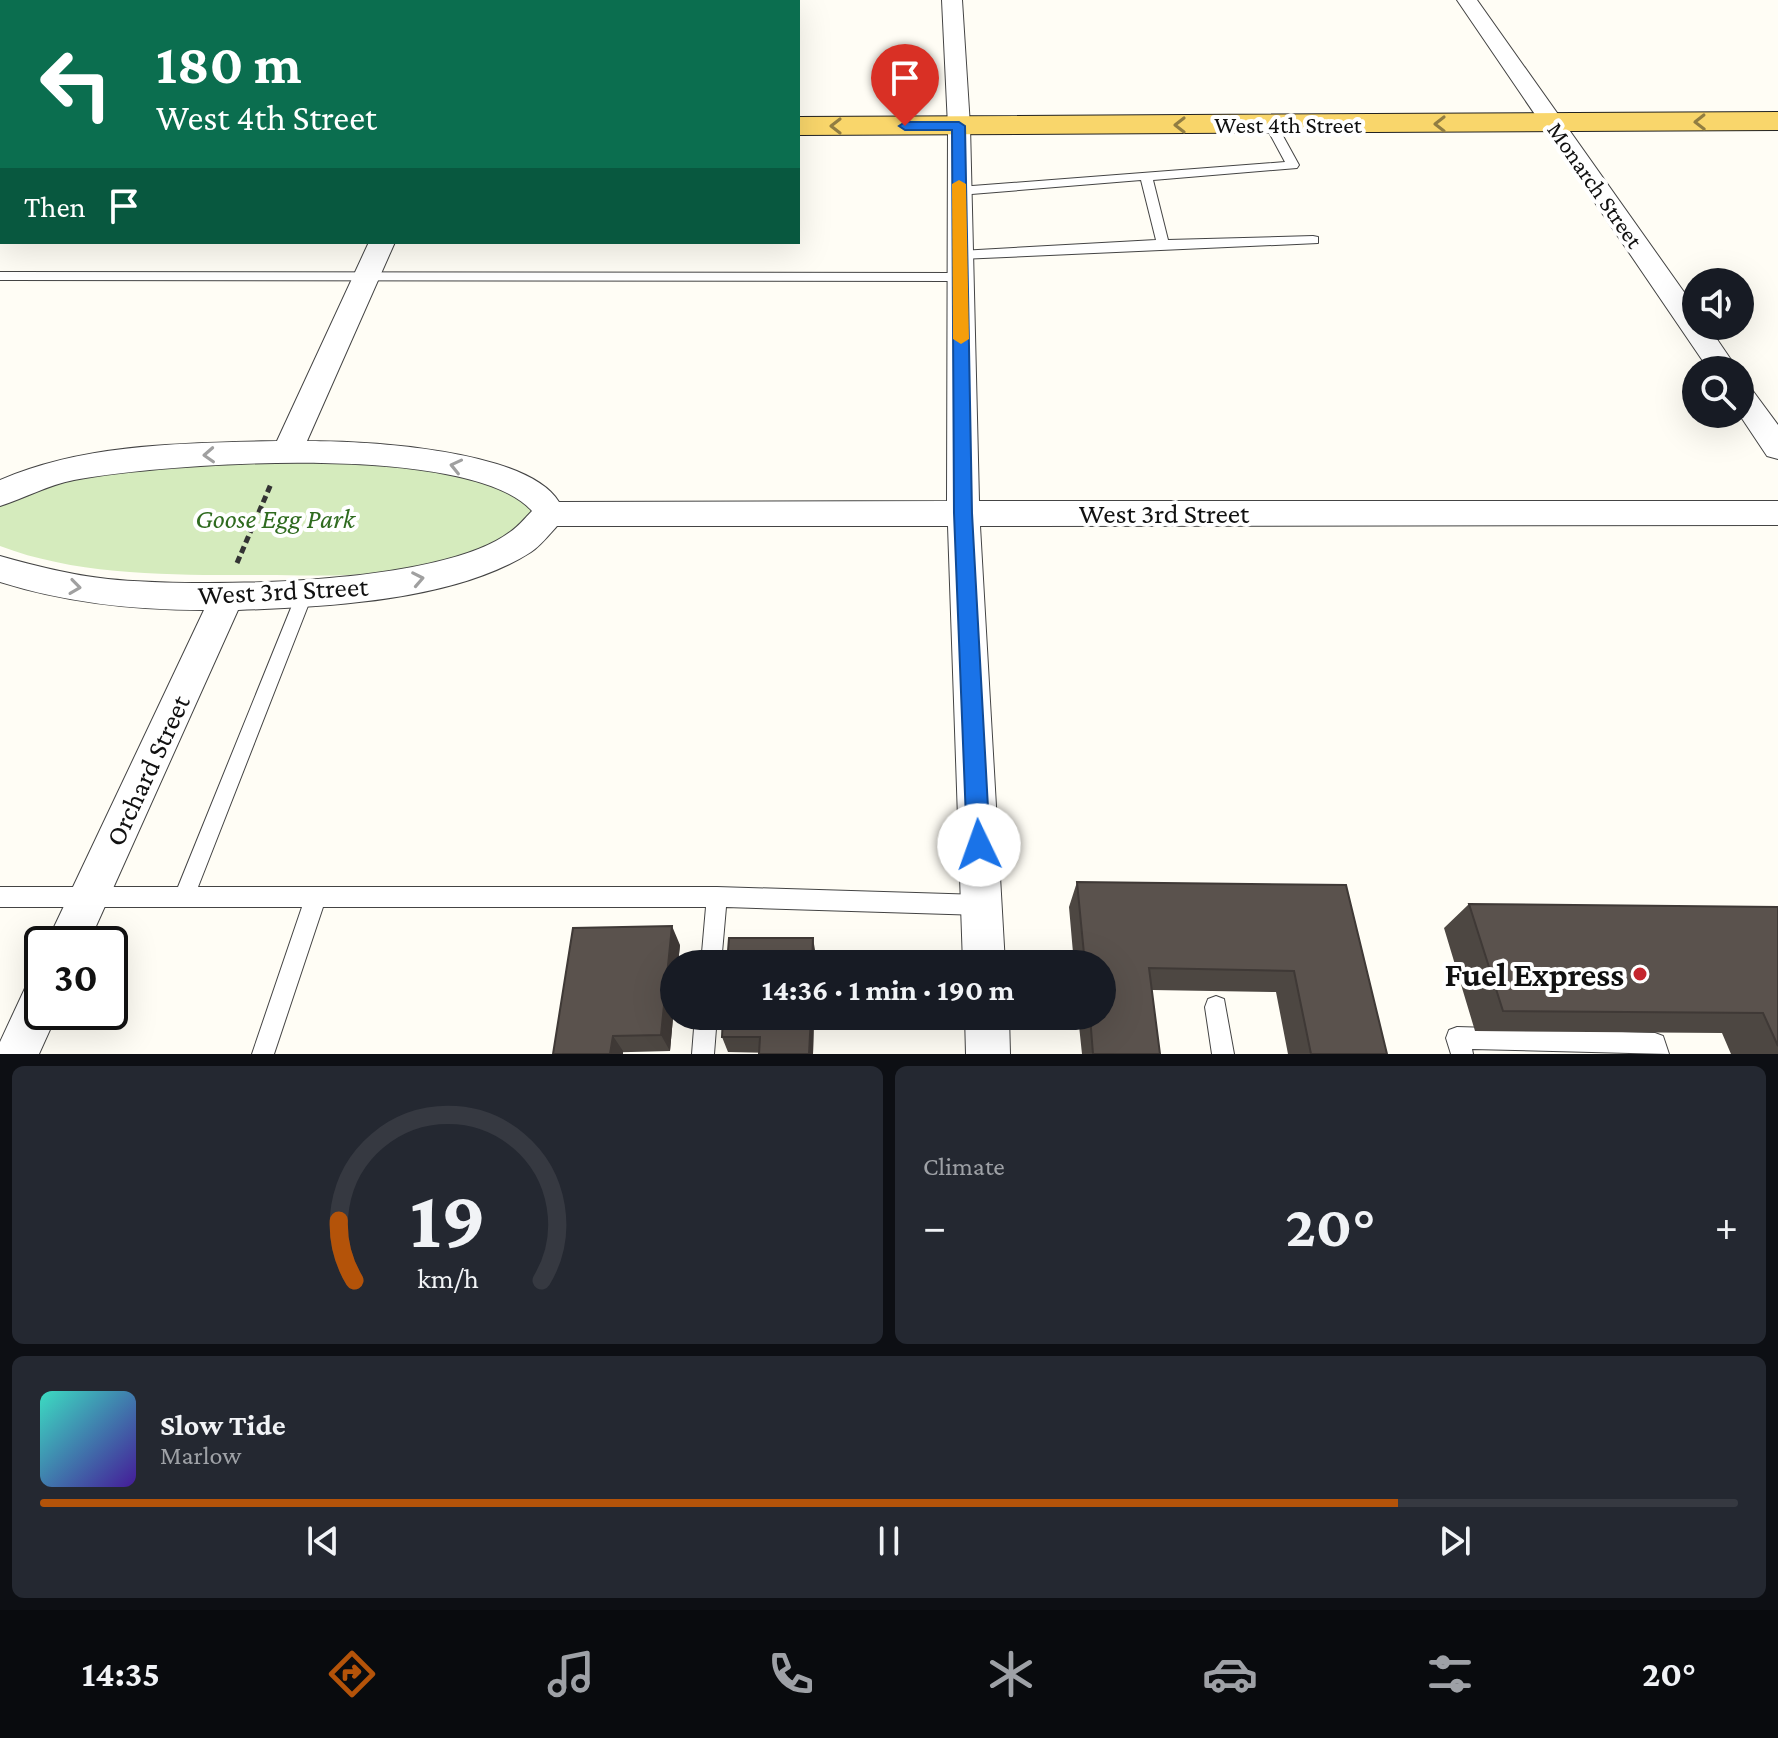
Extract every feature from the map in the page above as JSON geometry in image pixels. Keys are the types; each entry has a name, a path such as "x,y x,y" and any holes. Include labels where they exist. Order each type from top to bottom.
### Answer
{"main road":[{"name":"West 4th Street","path":"800,126 1778,121"}],"street":[{"path":"952,0 959,126 963,513 983,950"},
{"name":"Monarch Street","path":"1467,0 1714,356"},
{"path":"280,464 381,244"},
{"path":"1754,414 1778,448"},
{"path":"0,494 31,480 72,469 153,458 280,464 400,456 483,473 530,491 547,505 549,514"},
{"name":"West 3rd Street","path":"0,569 42,583 124,594 228,575 305,593 427,577 486,560 530,537 549,514 1778,513"},
{"name":"Orchard Street","path":"75,926 228,575"},
{"path":"17,1054 28,1030"},
{"path":"987,1030 988,1054"}],"lane":[{"path":"959,191 1293,165 1271,125"},
{"path":"1146,177 1163,244"},
{"path":"0,276 366,276 960,266 1163,244 1313,240"},
{"path":"184,896 305,593"},
{"path":"0,897 717,897 981,905"},
{"path":"263,1054 316,897"},
{"path":"712,950 717,897"},
{"path":"1216,1007 1223,1054"},
{"path":"703,1054 705,1030"},
{"path":"1462,1054 1457,1038 1655,1044 1658,1054"}],"path":[{"path":"228,575 280,464"},
{"path":"228,575 250,564"}],"green space":[{"name":"Goose Egg Park","path":"384,462 491,481 549,514 469,556 419,568 367,574 315,576 130,572 63,564 0,546 0,503 41,483 151,463"}],"building":[{"path":"1077,882 1346,885 1387,1054 1311,1054 1294,971 1149,968 1160,1054 1093,1054 1091,1030 1116,1030 1116,950 1084,950"},
{"path":"1469,904 1778,907 1778,1046 1763,1013 1503,1011"},
{"path":"672,926 670,950 660,950 661,1035 613,1036 610,1054 553,1054 573,928"},
{"path":"729,938 813,938 813,950 728,950"},
{"path":"722,1030 810,1030 809,1054 759,1054 760,1037 722,1037"}],"slow traffic":[{"path":"959,184 961,339"}],"place":[{"name":"Fuel Express","path":"1640,974"}],"route":[{"path":"905,126 959,126 963,513 979,845"}]}
